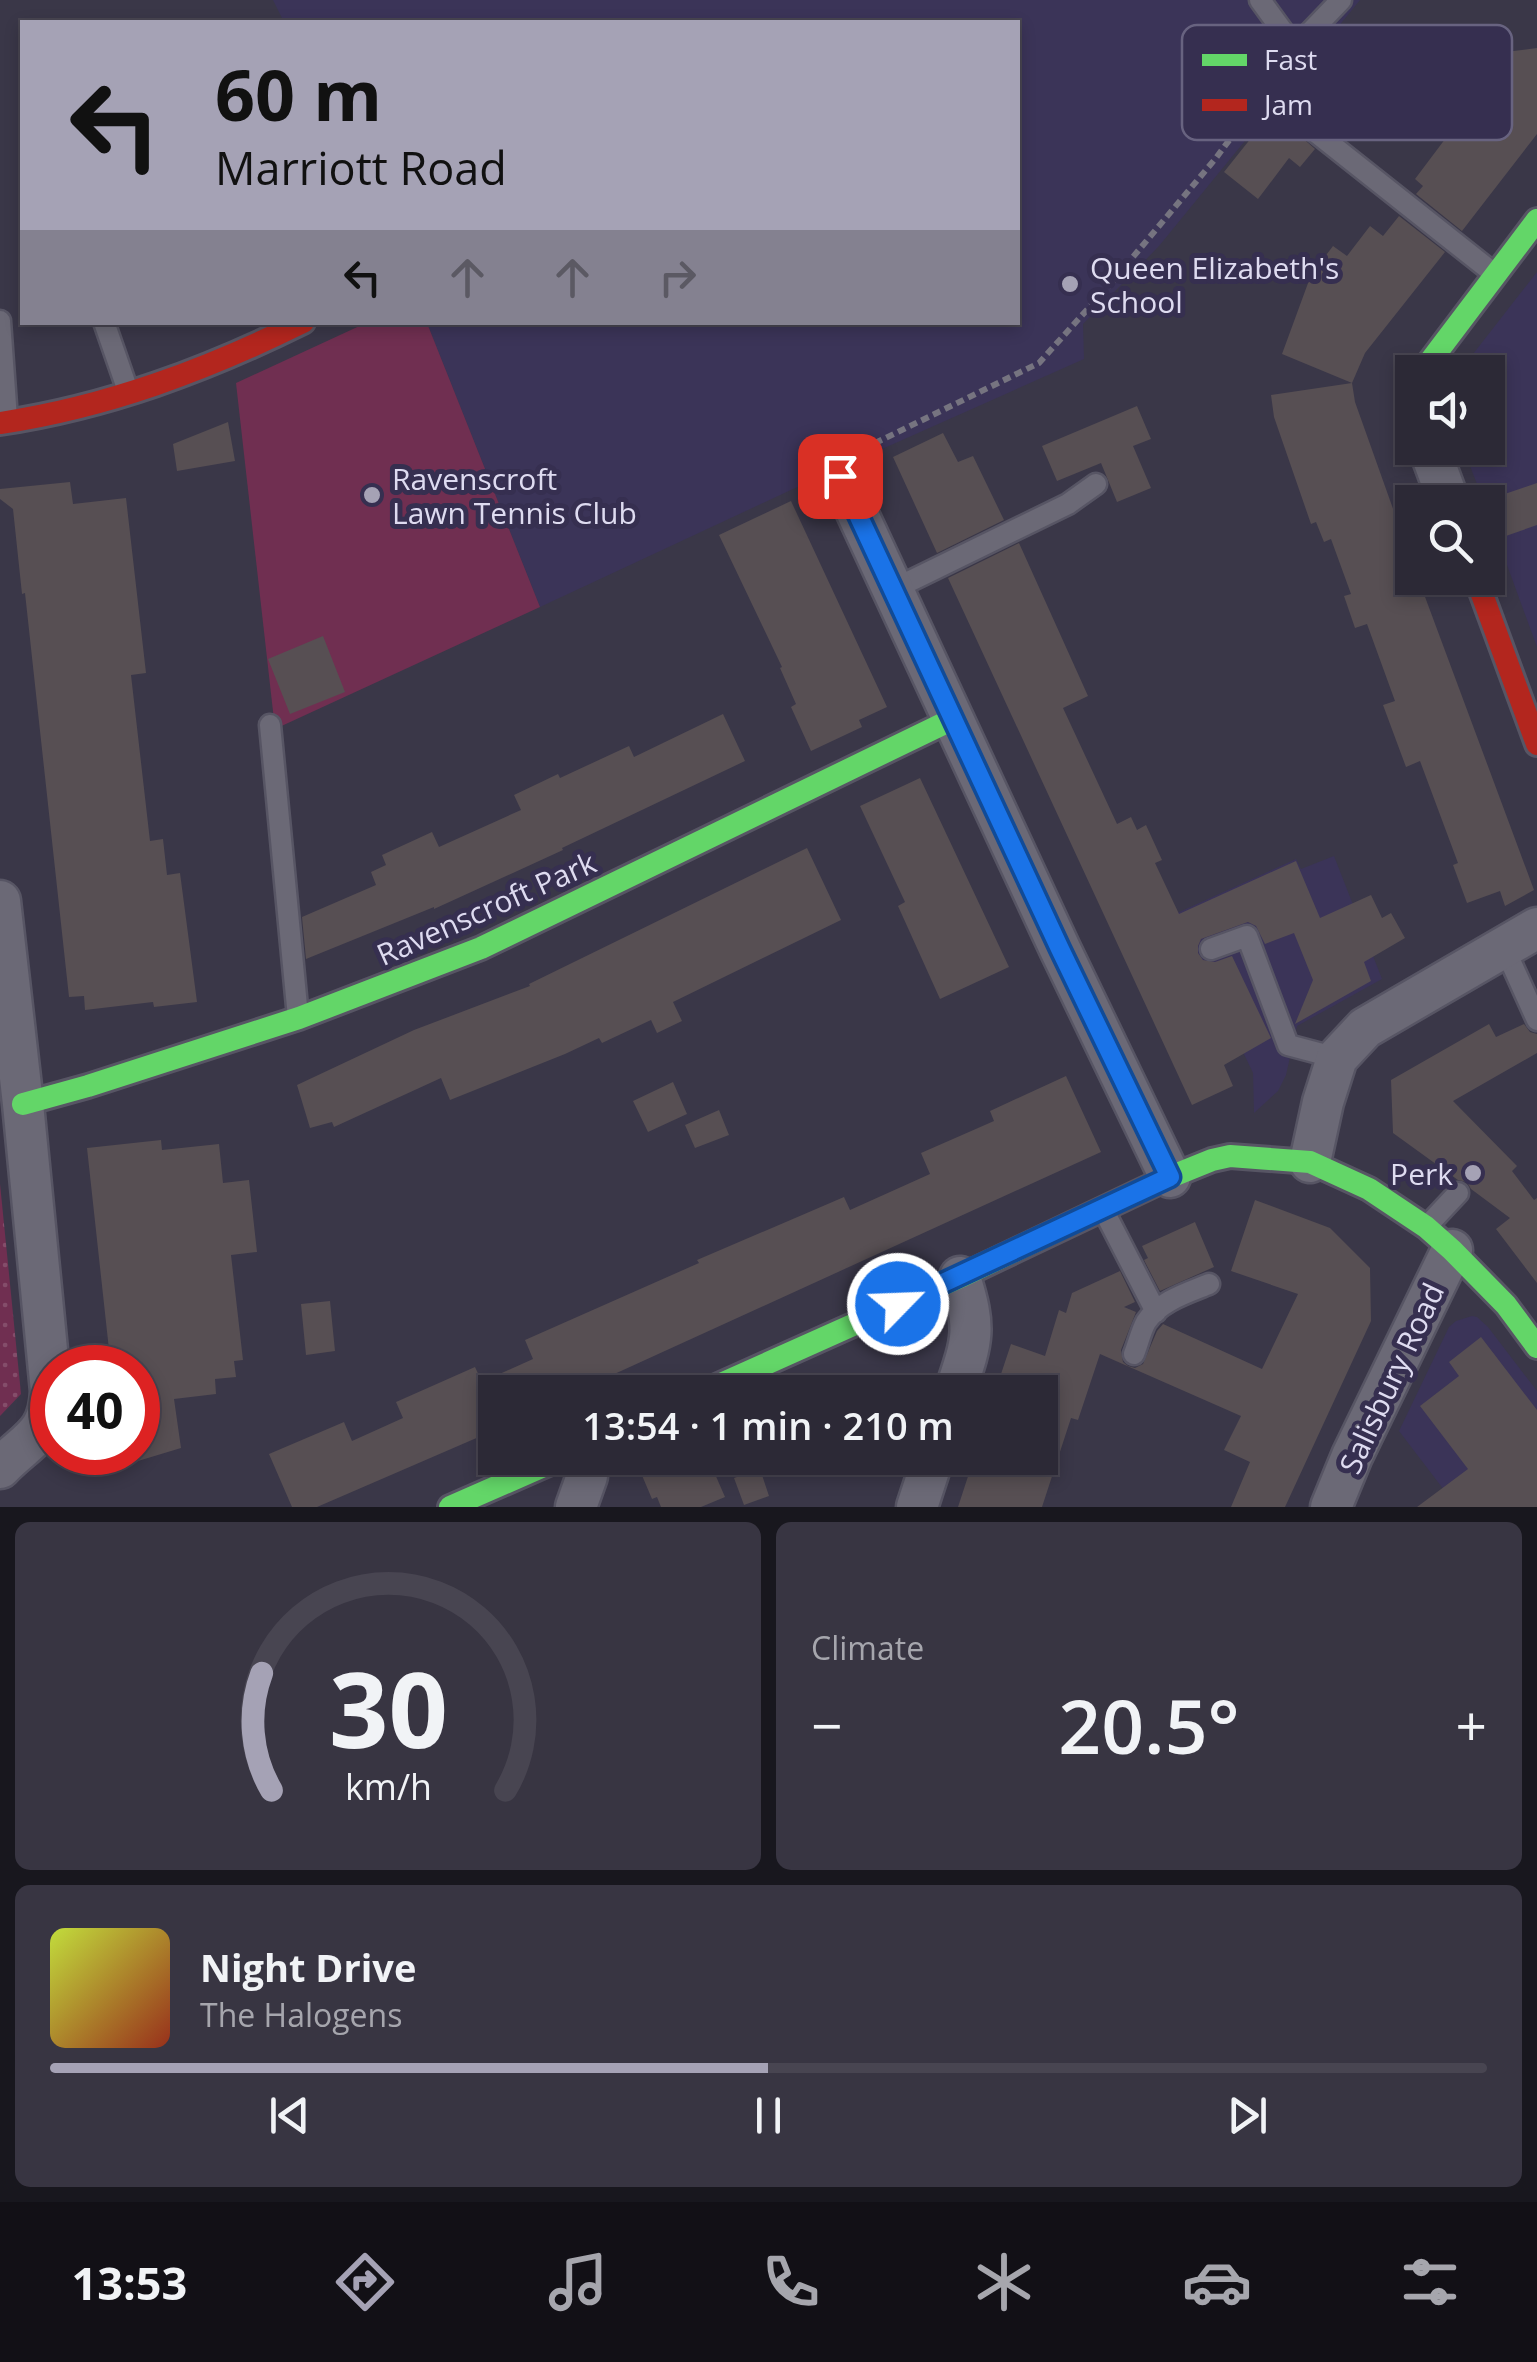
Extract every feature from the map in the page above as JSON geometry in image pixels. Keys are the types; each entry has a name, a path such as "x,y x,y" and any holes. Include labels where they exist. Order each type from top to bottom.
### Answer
{"street":[{"path":"1433,355 1537,220"},
{"path":"3,423 83,409 130,394 276,329"},
{"path":"845,466 894,589 1170,1177"},
{"path":"1482,595 1537,744"},
{"name":"Ravenscroft Park","path":"23,1104 298,1018 482,948 953,718"},
{"path":"0,901 51,1391 50,1412 41,1429 0,1468"},
{"path":"1310,1162 1322,1102 1337,1058 1365,1028 1520,937"},
{"path":"741,1375 1170,1177 1230,1156 1310,1162 1370,1189 1439,1238 1506,1306 1537,1346"},
{"name":"Salisbury Road","path":"1332,1507 1439,1238"},
{"path":"960,1276 972,1326 961,1375"},
{"path":"450,1507 523,1475"},
{"path":"576,1507 587,1475"},
{"path":"917,1507 927,1475"}],"lane":[{"path":"1260,0 1274,25"},
{"path":"1318,25 1341,0"},
{"path":"1325,140 1495,275"},
{"path":"0,321 3,423"},
{"path":"105,325 130,394"},
{"path":"894,589 1068,504 1096,484"},
{"path":"270,725 298,1018"},
{"path":"1212,948 1247,936 1288,1045 1337,1058"},
{"path":"1520,937 1537,1020"},
{"path":"1439,1238 1458,1193"},
{"path":"1103,1209 1156,1312"},
{"path":"1134,1354 1146,1322 1156,1312 1170,1300 1209,1284"}],"path":[{"path":"845,466 1039,362 1112,282 1229,140"}],"shaded area":[{"name":"Queen Elizabeth's School","path":"273,0 1360,0 1340,25 1182,25 1182,140 1246,140 1159,246 1083,324 1084,359 540,607 428,325 1020,325 1020,20 283,20"},
{"path":"1537,272 1537,647 1505,559 1505,485 1477,485 1470,465 1505,465 1505,355 1472,355"},
{"name":"Ravenscroft Lawn Tennis Club","path":"362,325 428,325 540,607 275,729 236,383"},
{"path":"1334,856 1382,979 1297,1026 1286,1075 1278,1091 1254,1113 1253,1073 1177,913 1296,859 1301,869"},
{"path":"0,1184 21,1394 0,1416"},
{"path":"1472,1316 1488,1327 1537,1391 1537,1453 1457,1507 1399,1431 1449,1327"}],"building":[{"path":"1537,48 1537,134 1462,231 1416,194 1423,186 1415,179 1444,140 1512,140 1512,51"},
{"path":"1250,140 1305,140 1315,149 1300,167 1289,158 1258,199 1224,172"},
{"path":"1399,216 1445,252 1365,353 1352,383 1282,354 1311,275 1333,246 1347,256 1370,226 1383,236"},
{"path":"1352,383 1355,402 1395,514 1395,595 1424,595 1534,890 1505,906 1500,891 1467,903 1453,865 1458,863 1420,761 1406,767 1383,705 1395,701 1367,624 1355,628 1344,596 1351,594 1331,539 1324,542 1316,522 1311,524 1274,417 1271,395"},
{"path":"1137,406 1151,439 1133,446 1151,488 1117,502 1101,463 1057,481 1042,446"},
{"path":"228,422 235,461 177,471 173,444"},
{"path":"943,433 958,462 973,456 1004,520 937,553 893,457"},
{"path":"70,482 73,504 126,498 146,673 131,675 150,841 163,839 167,875 180,873 197,1002 154,1007 153,1002 85,1010 84,996 69,997 25,593 22,594 13,509 0,499 0,489"},
{"path":"1537,483 1537,525 1505,536 1505,494"},
{"path":"791,501 887,707 859,720 862,727 811,751 791,707 796,704 782,667 719,535"},
{"path":"1019,543 1088,696 1063,708 1117,824 1131,817 1137,830 1146,825 1162,860 1155,863 1179,914 1296,861 1320,918 1371,895 1382,918 1391,913 1405,938 1364,962 1371,981 1295,1024 1313,980 1294,933 1265,944 1256,926 1248,922 1201,939 1198,953 1203,960 1215,962 1232,956 1271,1038 1224,1065 1233,1086 1192,1105 948,578"},
{"path":"323,636 345,692 290,714 268,659"},
{"path":"723,714 745,761 434,909 306,959 302,917 376,885 371,872 386,865 382,855 432,832 439,847 521,810 514,795 558,774 560,778 629,746 634,757"},
{"path":"920,778 1009,967 940,999 898,906 905,902 860,806"},
{"path":"807,848 841,920 673,1002 682,1021 657,1033 651,1020 602,1043 599,1038 450,1100 441,1078 334,1127 332,1122 310,1128 297,1085 414,1030 530,986"},
{"path":"1489,1024 1496,1037 1524,1024 1537,1034 1537,1053 1453,1101 1517,1166 1512,1171 1534,1200 1537,1198 1537,1283 1496,1229 1510,1218 1467,1182 1458,1180 1393,1133 1391,1080"},
{"path":"1066,1076 1101,1152 612,1375 498,1375 533,1359 525,1340 699,1263 697,1260 844,1197 850,1210 930,1174 921,1153 994,1121 990,1111"},
{"path":"673,1082 687,1114 648,1132 633,1101"},
{"path":"719,1110 729,1135 695,1148 685,1125"},
{"path":"161,1140 162,1150 219,1144 223,1183 249,1180 257,1252 231,1255 243,1360 234,1361 236,1377 215,1379 216,1394 174,1399 181,1448 160,1454 160,1345 108,1345 87,1148"},
{"path":"1255,1200 1330,1228 1370,1268 1371,1321 1285,1507 1231,1507 1250,1462 1224,1450 1241,1416 1100,1354 1078,1420 1071,1418 1058,1458 1058,1375 1001,1375 1011,1344 1045,1356 1059,1310 1066,1313 1072,1293 1120,1271 1135,1302 1124,1307 1136,1312 1121,1350 1128,1366 1143,1364 1163,1324 1262,1369 1298,1294 1231,1271"},
{"path":"1195,1222 1214,1267 1160,1291 1144,1260 1148,1258 1142,1246"},
{"path":"330,1301 335,1351 306,1355 301,1304"},
{"path":"1481,1337 1537,1410 1537,1507 1417,1507 1468,1469 1420,1406 1459,1376 1449,1362"},
{"path":"475,1367 479,1375 478,1437 317,1507 292,1507 269,1454 344,1422 352,1441 403,1418 396,1402"},
{"path":"642,1475 715,1475 725,1497 701,1507 661,1507 657,1497 652,1499"},
{"path":"762,1475 769,1496 744,1505 734,1478"},
{"path":"968,1475 1052,1475 1042,1507 958,1507"}],"traffic: fast":[{"path":"1435,355 1537,220"},
{"path":"23,1104 299,1018 481,948 953,719"},
{"path":"741,1375 1170,1177 1230,1156 1310,1162 1369,1189 1426,1227 1452,1250 1506,1305 1537,1347"},
{"path":"450,1507 523,1475"}],"traffic: jam":[{"path":"0,423 117,397 230,356 297,325"},
{"path":"1482,595 1537,744"}],"place":[{"name":"Queen Elizabeth's School","path":"1070,284"},
{"name":"Ravenscroft Lawn Tennis Club","path":"372,495"},
{"name":"Perk","path":"1473,1173"}],"route":[{"path":"840,476 1170,1177 898,1304"}]}
